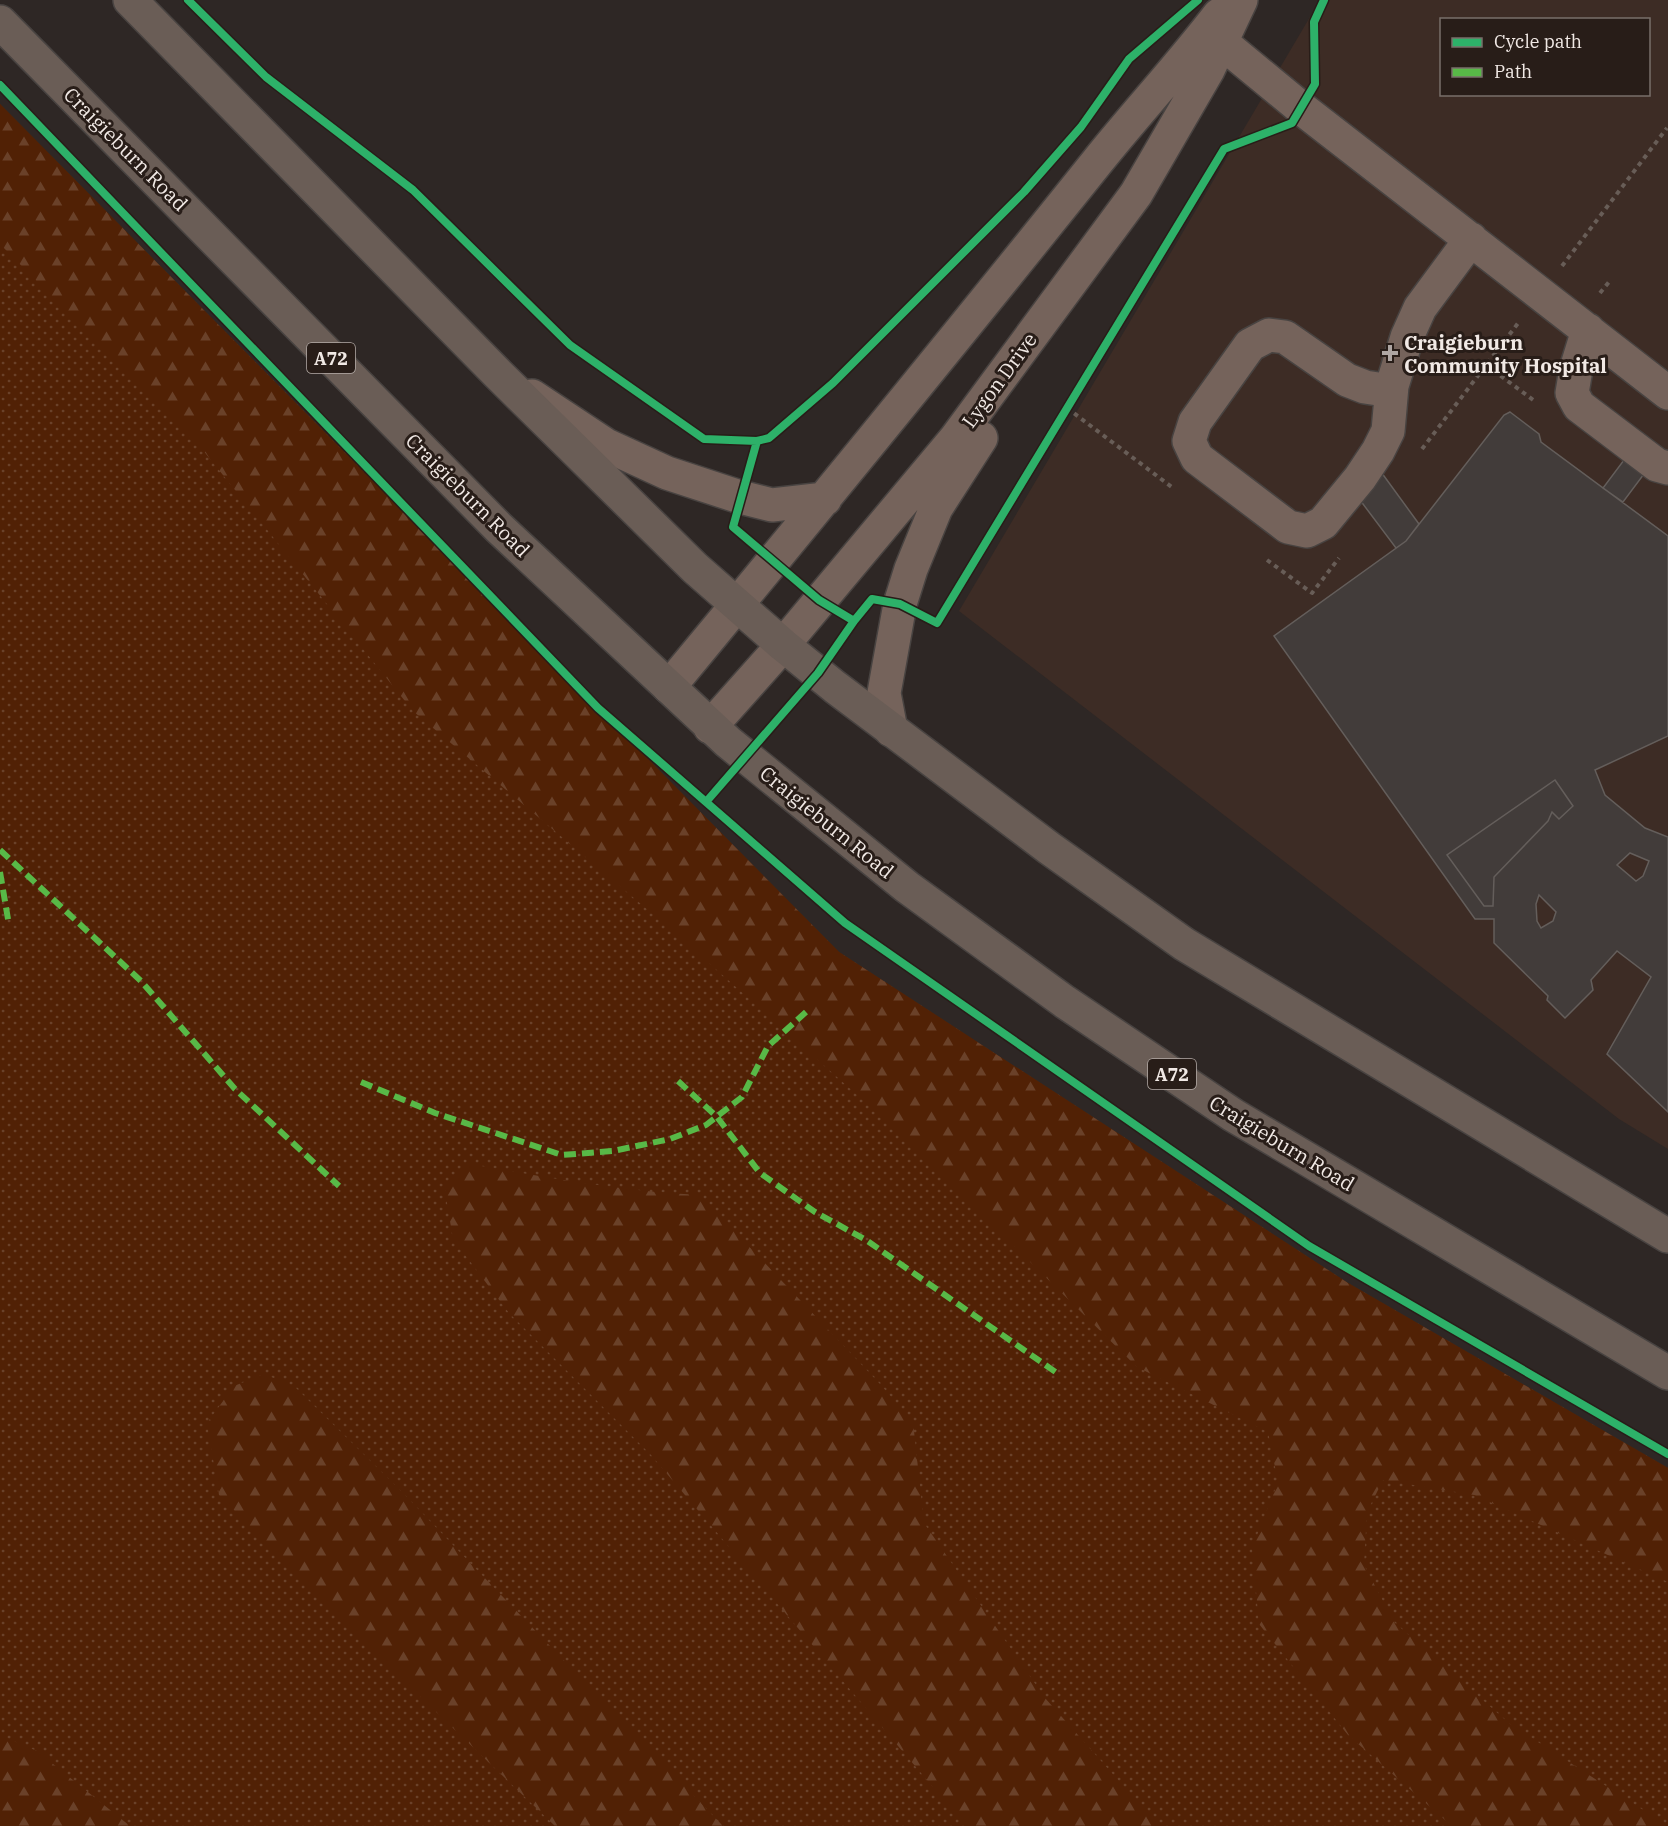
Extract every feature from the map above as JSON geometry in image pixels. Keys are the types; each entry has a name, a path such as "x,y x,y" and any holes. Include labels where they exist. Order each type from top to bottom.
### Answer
{"main road":[{"path":"130,0 498,374 695,568 783,645 891,730 1049,848 1184,944 1668,1236"},
{"name":"Craigieburn Road","path":"0,22 499,528 710,727 907,887 1075,1008 1233,1115 1668,1373"}],"street":[{"path":"669,687 771,560 825,499 1120,133 1190,53 1230,0"},
{"name":"Lygon Drive","path":"710,727 783,645 956,438 1136,194 1208,70 1241,0"},
{"path":"1221,42 1301,108 1668,393"},
{"path":"891,730 884,693 900,604 911,568 936,508 961,467 1066,317 1136,194"},
{"path":"1391,391 1365,387 1347,381 1284,337 1269,335 1250,345 1195,422 1189,441 1197,458 1288,527 1307,531 1323,523 1360,478 1378,451 1388,431 1391,391 1407,337 1420,308 1471,239"},
{"path":"1588,330 1576,369 1572,393 1579,406 1657,465 1668,468"},
{"path":"498,374 606,445 667,473 772,505 825,499"}],"path":[{"path":"1420,451 1667,128"},
{"path":"1061,418 1073,398"},
{"path":"1312,593 1341,555"}],"shaded area":[{"name":"Craigieburn Community Hospital","path":"1320,0 1668,0 1668,1149 1619,1119 959,611"}],"green space":[{"path":"0,104 839,952 1348,1283 1668,1468 1668,1826 0,1826"},
{"path":"0,104 839,952 1348,1283 1668,1468 1668,1582 1474,1495 1383,1480 1367,1512 1364,1565 1394,1622 1510,1724 1668,1826 1452,1826 1348,1735 1259,1624 1252,1548 1278,1482 1268,1432 1137,1367 892,1126 674,932 413,711 202,449 0,244"},
{"path":"464,1163 611,1187 700,1195 880,1384 913,1422 924,1523 1045,1698 1159,1826 966,1826 651,1455 509,1313 453,1239 445,1191"},
{"path":"264,1374 295,1387 403,1493 723,1826 555,1826 380,1658 219,1495 207,1423 234,1386"},
{"path":"0,1735 37,1751 130,1826 0,1826"}],"building":[{"path":"1510,412 1539,434 1541,442 1668,536 1668,736 1595,770 1605,795 1645,828 1668,837 1668,1112 1607,1054 1651,977 1617,951 1591,980 1593,990 1565,1018 1547,1000 1548,996 1494,943 1494,919 1475,919 1274,636 1406,541 1504,415","holes":["1555,780 1573,806 1559,819 1552,812 1548,821 1494,877 1493,906 1484,906 1447,855","1630,853 1649,861 1643,876 1636,881 1617,865","1539,895 1556,912 1553,921 1541,928 1537,921 1536,904"]},
{"path":"1642,436 1662,450 1623,502 1603,488"},
{"path":"1376,465 1419,524 1406,541 1396,548 1354,492"},
{"path":"1555,780 1573,806 1559,819 1552,812 1548,821 1494,877 1493,906 1484,906 1447,855"}],"marked path":[{"path":"0,850 141,981 235,1089 339,1186"},
{"path":"0,872 9,925"},
{"path":"361,1082 435,1113 562,1155 613,1151 670,1139 706,1125 742,1097 768,1046 806,1012"},
{"path":"678,1081 717,1117 760,1173 815,1212 866,1240 1057,1373"}],"cycle path":[{"path":"188,0 266,77 413,190 570,345 704,439 757,441 769,438 833,383 1024,192 1081,127 1129,59 1198,0"},
{"path":"757,441 733,527 819,600 854,621 872,599 900,604 937,623 1224,149 1292,123 1315,84 1314,22 1324,0"},
{"path":"0,85 598,708 845,923 1309,1246 1668,1454"},
{"path":"706,802 818,673 854,621"}],"place":[{"name":"Craigieburn Community Hospital","path":"1390,353"}]}
